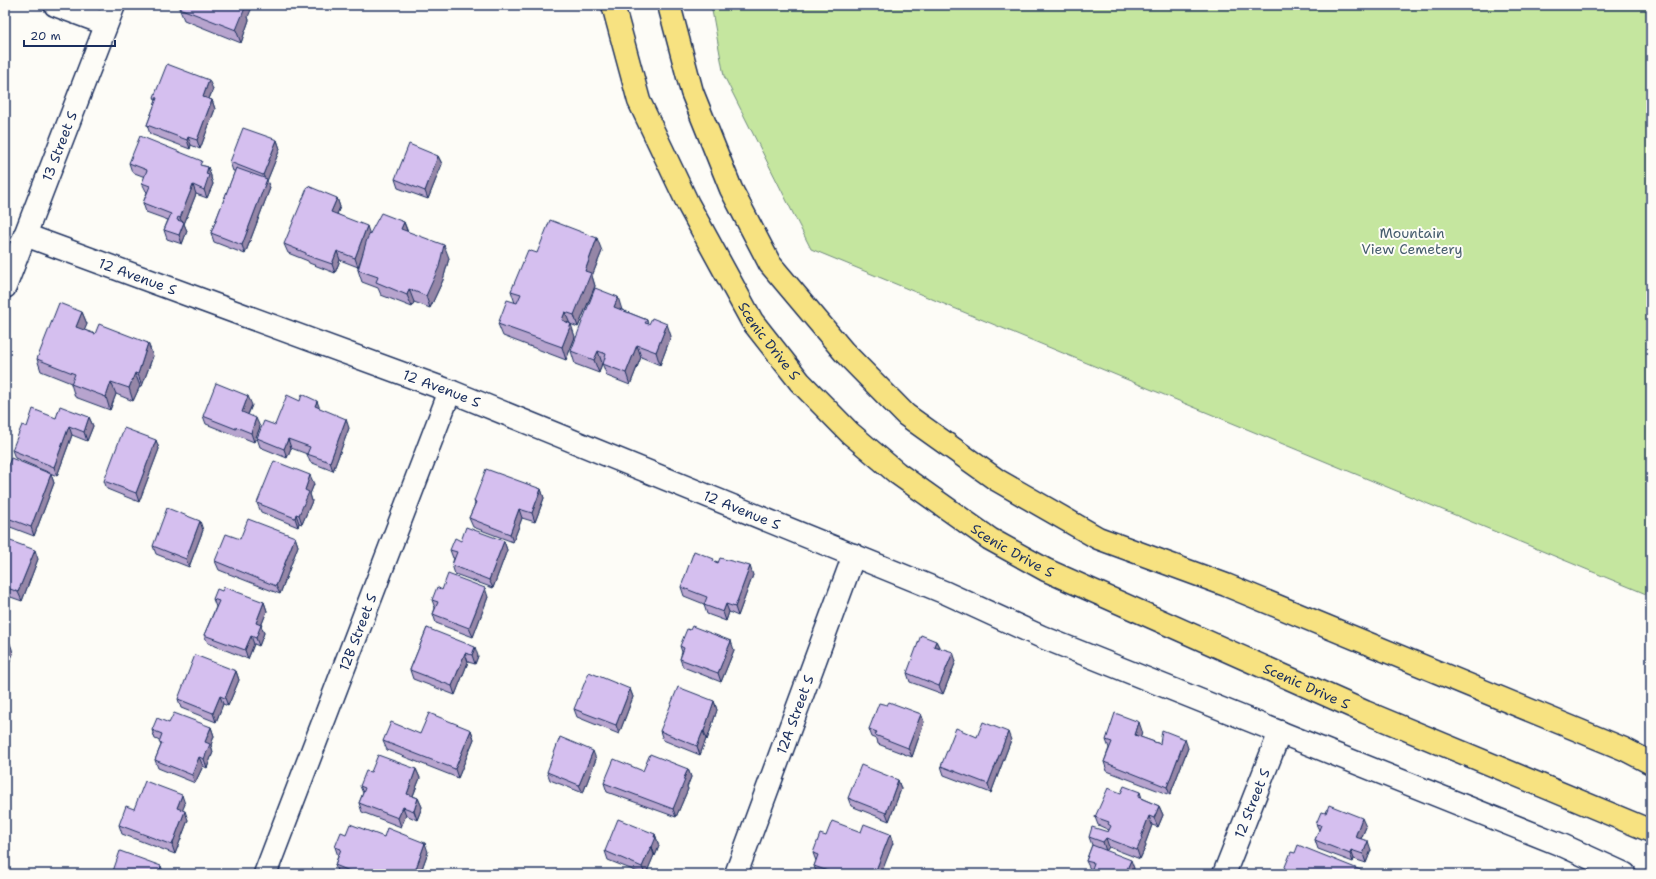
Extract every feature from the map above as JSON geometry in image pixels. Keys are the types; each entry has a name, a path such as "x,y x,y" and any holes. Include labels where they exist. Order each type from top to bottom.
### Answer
{"main road":[{"name":"Scenic Drive S","path":"613,5 639,101 688,204 752,321 800,382 850,433 897,473 990,539 1046,570 1365,712 1651,831"},
{"path":"669,5 692,92 731,189 770,264 844,352 906,415 997,480 1098,538 1226,585 1624,749 1651,763"}],"street":[{"path":"55,5 110,15"},
{"name":"13 Street S","path":"5,287 110,15"},
{"name":"12 Avenue S","path":"25,235 450,391 854,555"},
{"name":"12B Street S","path":"265,874 450,391"},
{"path":"854,555 946,593 1042,637 1564,846 1625,874"},
{"name":"12A Street S","path":"736,874 854,555"},
{"name":"12 Street S","path":"1224,874 1280,732"}],"green space":[{"name":"Mountain View Cemetery","path":"711,5 1651,5 1651,596 811,249 724,76"}],"building":[{"path":"180,5 243,5 242,7 245,8 236,30 179,8"},
{"path":"167,64 209,80 203,97 212,100 197,140 188,137 187,140 147,125 157,98 154,97"},
{"path":"243,128 277,140 263,175 230,162"},
{"path":"140,136 202,161 200,165 208,167 206,174 209,175 204,190 193,185 180,218 178,217 177,220 184,222 179,235 164,230 171,214 143,203 150,186 142,183 147,170 129,163"},
{"path":"409,144 438,156 425,191 395,179"},
{"path":"236,168 267,179 242,245 211,233"},
{"path":"308,186 337,198 331,212 367,226 355,258 337,251 332,264 306,255 306,253 284,244"},
{"path":"381,213 404,222 401,229 444,245 439,267 426,296 409,289 407,295 376,282 378,277 358,270 367,239"},
{"path":"550,220 597,238 585,271 591,273 574,315 565,312 562,320 571,324 562,347 498,324 507,300 517,303 521,294 511,291 528,250 537,253"},
{"path":"595,288 618,297 614,307 647,320 645,323 649,324 652,318 667,324 656,352 637,345 626,373 603,364 606,354 598,351 594,360 571,351"},
{"path":"59,303 82,312 76,327 95,334 99,324 148,343 138,374 135,373 129,388 111,382 106,397 71,384 75,374 37,359"},
{"path":"216,383 248,396 242,412 256,418 251,433 236,427 236,429 203,416"},
{"path":"302,394 317,401 315,406 346,419 330,462 307,454 310,447 288,439 284,449 257,438 264,421 275,425 287,395 300,401"},
{"path":"60,406 89,417 84,432 69,426 54,467 12,450 22,425 27,427 33,409 56,418"},
{"path":"124,428 156,440 136,493 104,481"},
{"path":"11,458 51,474 31,527 5,517 5,473"},
{"path":"274,461 310,475 305,490 309,492 299,515 296,514 295,518 257,503"},
{"path":"486,469 541,489 532,513 519,509 510,534 469,518 476,502 474,501"},
{"path":"167,508 200,521 186,559 153,546"},
{"path":"248,519 295,537 276,586 215,561 226,534 240,539"},
{"path":"466,527 504,541 489,580 452,565 457,552 450,550 455,538 461,541"},
{"path":"5,539 35,550 18,592 5,587"},
{"path":"694,551 714,559 713,561 718,563 720,558 750,566 735,607 726,604 723,612 704,605 707,597 681,587"},
{"path":"448,574 485,588 469,628 433,614 438,602 432,600 437,587 442,590"},
{"path":"224,587 264,602 256,623 261,625 256,638 251,636 245,650 204,635 219,601 213,599 217,589 222,591"},
{"path":"692,626 731,641 718,673 680,659 684,648 680,646 687,629 690,630"},
{"path":"427,628 475,647 472,655 465,653 452,686 410,670"},
{"path":"921,635 936,641 934,646 953,652 939,686 907,673"},
{"path":"5,637 9,641 10,645 5,657"},
{"path":"195,655 236,671 225,698 220,696 213,713 178,699"},
{"path":"589,672 630,689 616,725 574,709"},
{"path":"678,687 714,701 704,731 697,746 660,731"},
{"path":"889,702 921,714 908,748 875,735 877,732 869,729 879,703 887,705"},
{"path":"174,713 211,727 205,742 210,744 204,759 199,757 192,775 155,760 162,743 159,742 162,734 152,730 157,718 169,723"},
{"path":"429,713 471,730 455,769 383,741 391,722 420,734"},
{"path":"1115,713 1139,722 1135,735 1160,744 1162,730 1185,739 1167,787 1104,762 1112,742 1106,740"},
{"path":"983,722 1008,732 988,784 941,766 956,728 977,737"},
{"path":"560,737 593,751 579,785 547,772"},
{"path":"650,754 688,769 673,809 604,783 614,759 643,771"},
{"path":"378,755 416,769 407,794 418,798 414,811 403,807 398,818 359,803 365,788 360,786 366,771 371,772"},
{"path":"861,765 898,780 886,813 848,798"},
{"path":"145,781 182,795 177,808 185,811 172,845 119,825 126,806 134,809"},
{"path":"1124,786 1140,792 1138,797 1159,806 1154,818 1149,816 1137,850 1106,838 1103,842 1089,837 1092,827 1108,832 1111,826 1108,824 1109,822 1095,817 1108,788 1121,793"},
{"path":"1329,805 1362,818 1355,837 1368,841 1363,854 1351,850 1350,854 1315,840 1321,825 1316,824 1321,812 1326,813"},
{"path":"618,819 655,834 654,837 656,837 642,867 605,851"},
{"path":"832,821 861,832 864,824 890,834 876,870 885,874 836,874 814,866 818,855 813,853 820,834 826,836"},
{"path":"350,824 384,837 387,828 425,843 414,874 395,874 388,871 387,874 357,874 335,865 341,849 335,847 341,832 346,834"},
{"path":"1092,845 1131,860 1125,874 1090,874 1094,863 1086,861"},
{"path":"1298,845 1368,873 1282,874 1291,852 1295,853"},
{"path":"120,851 161,866 158,874 112,874"}]}
